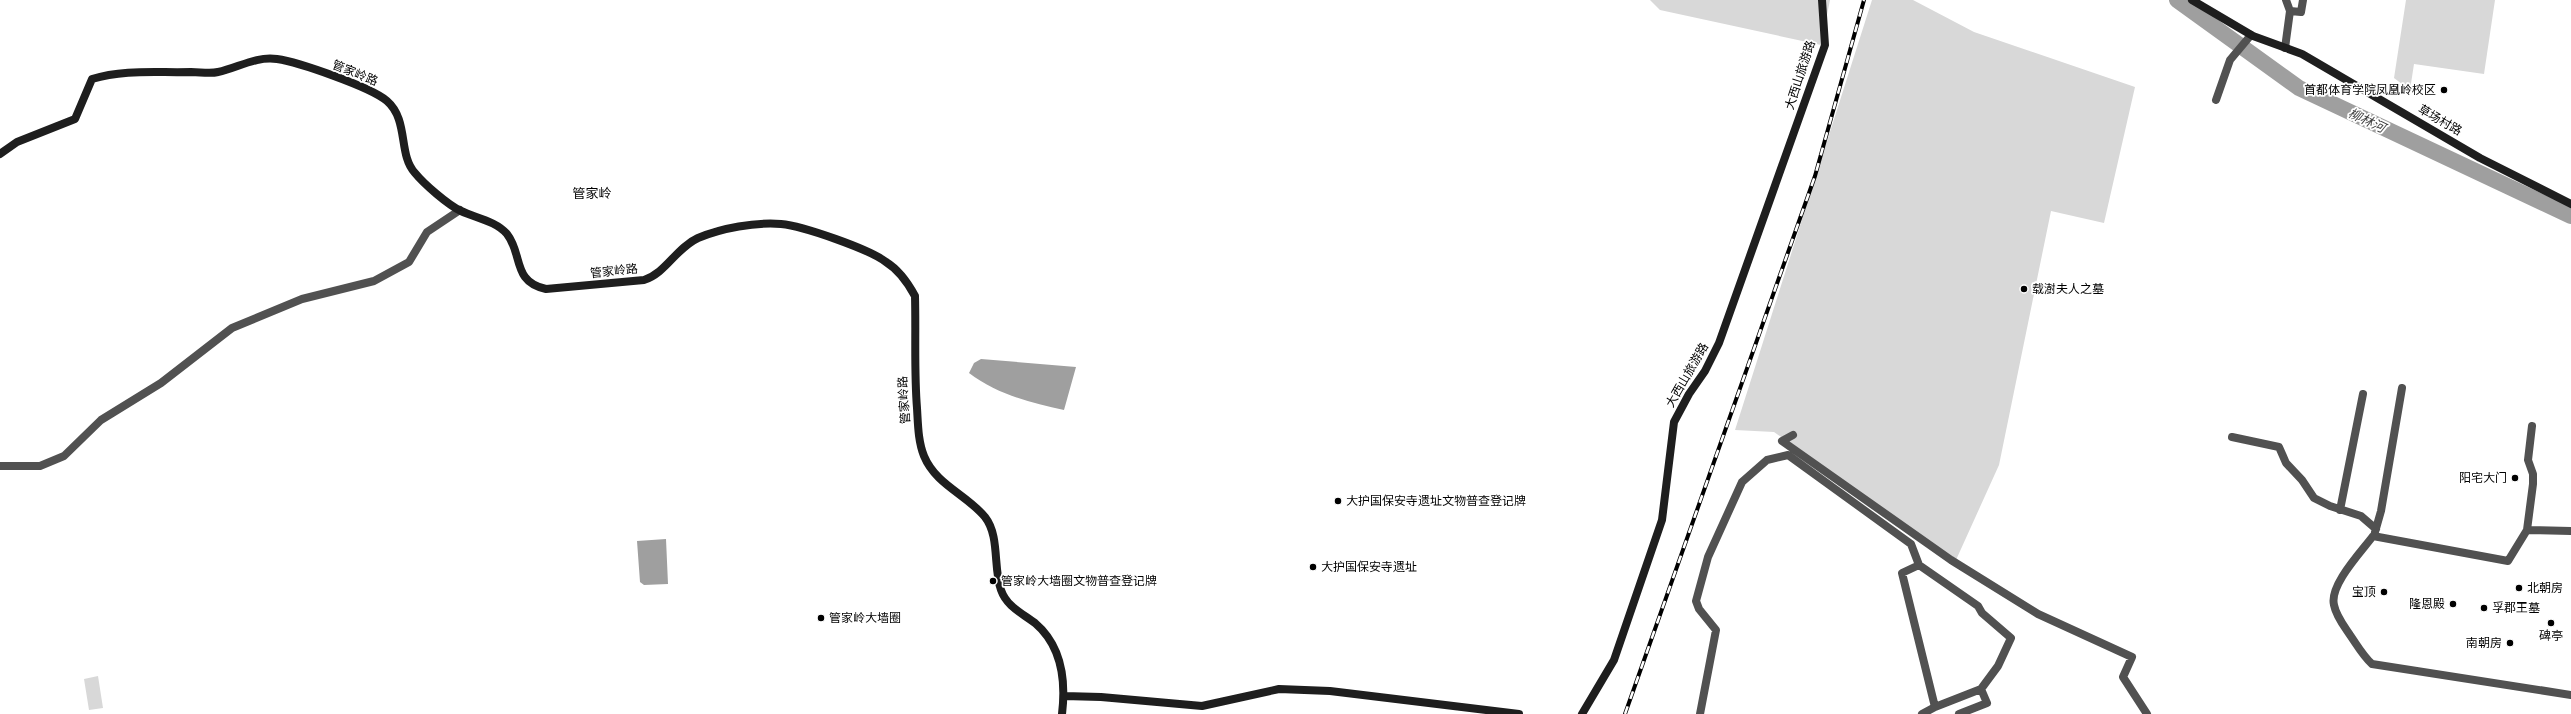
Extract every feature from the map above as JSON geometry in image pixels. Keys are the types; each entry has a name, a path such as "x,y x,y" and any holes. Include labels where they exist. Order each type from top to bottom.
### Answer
{"street":[{"name":"大西山旅游路","path":"1582,714 1614,660 1662,520 1674,422 1705,371 1719,343 1825,45 1822,0"},
{"name":"草场村路","path":"2192,0 2249,37 2302,54 2480,158 2571,204"},
{"path":"2286,0 2290,11 2286,48"},
{"path":"2290,11 2301,12 2303,0"},
{"path":"2216,100 2230,60 2249,37"},
{"name":"管家岭路","path":"0,154 17,142 75,119 92,79 111,73 218,72 244,63 277,59 349,81 386,100 394,110 402,127 407,154 413,172 460,210 498,227 507,235 518,267 526,280 539,288 546,289 644,280 653,277 682,247 698,238 723,230 759,225 800,227 886,261 909,285 915,296 916,403 920,446 924,457 946,486 986,518 991,530 1001,591 1014,610 1035,623 1050,638 1061,663 1064,696 1062,714"},
{"path":"0,466 23,468 40,466 64,456 101,420 161,383 232,328 302,299 374,281 409,262 427,232 460,210"},
{"path":"2402,388 2375,533 2340,581 2334,592 2333,604 2342,624 2372,664 2571,696"},
{"path":"2340,510 2363,394"},
{"path":"2232,437 2279,447 2286,463 2302,480 2314,498 2340,510 2366,519 2375,533 2508,562 2527,530 2533,484 2533,474 2528,460 2532,426"},
{"path":"1793,435 1782,441 1951,560 2038,614 2132,657 2123,677 2147,714"},
{"path":"1700,714 1716,630 1699,609 1696,601 1708,557 1742,482 1767,460 1788,455 1911,544 1919,565 1978,606 1982,613 2011,638 1998,666 1981,689 1922,714"},
{"path":"2527,530 2571,531"},
{"path":"1919,565 1902,573 1935,708"},
{"path":"1064,696 1101,697 1202,706 1280,689 1330,691 1519,714"},
{"path":"1959,714 1987,703 1981,689"}],"shaded area":[{"path":"1650,0 1830,0 1821,45 1660,10"},
{"path":"1872,0 1913,0 1974,32 2135,87 2104,223 2051,211 1999,465 1956,560 1774,432 1735,430"},
{"path":"2406,0 2495,0 2484,74 2414,64 2410,90 2394,78"},
{"path":"981,359 1076,367 1064,410 1015,397 980,381 969,373 974,363"},
{"path":"666,539 668,584 644,585 640,582 637,541"},
{"path":"98,676 103,708 89,710 84,679"}],"waterway":[{"name":"柳林河","path":"2177,0 2299,88 2571,216"}],"railway":[{"path":"1625,714 1815,176 1864,0"}],"place":[{"name":"首都体育学院凤凰岭校区","path":"2444,90"},
{"name":"载澍夫人之墓","path":"2024,289"},
{"name":"阳宅大门","path":"2515,478"},
{"name":"大护国保安寺遗址文物普查登记牌","path":"1338,501"},
{"name":"大护国保安寺遗址","path":"1313,567"},
{"name":"管家岭大墙圈文物普查登记牌","path":"993,581"},
{"name":"北朝房","path":"2519,588"},
{"name":"宝顶","path":"2384,592"},
{"name":"隆恩殿","path":"2453,604"},
{"name":"孚郡王墓","path":"2484,608"},
{"name":"管家岭大墙圈","path":"821,618"},
{"name":"碑亭","path":"2551,623"},
{"name":"南朝房","path":"2510,643"}],"district":[{"name":"管家岭","path":"592,193"}]}
